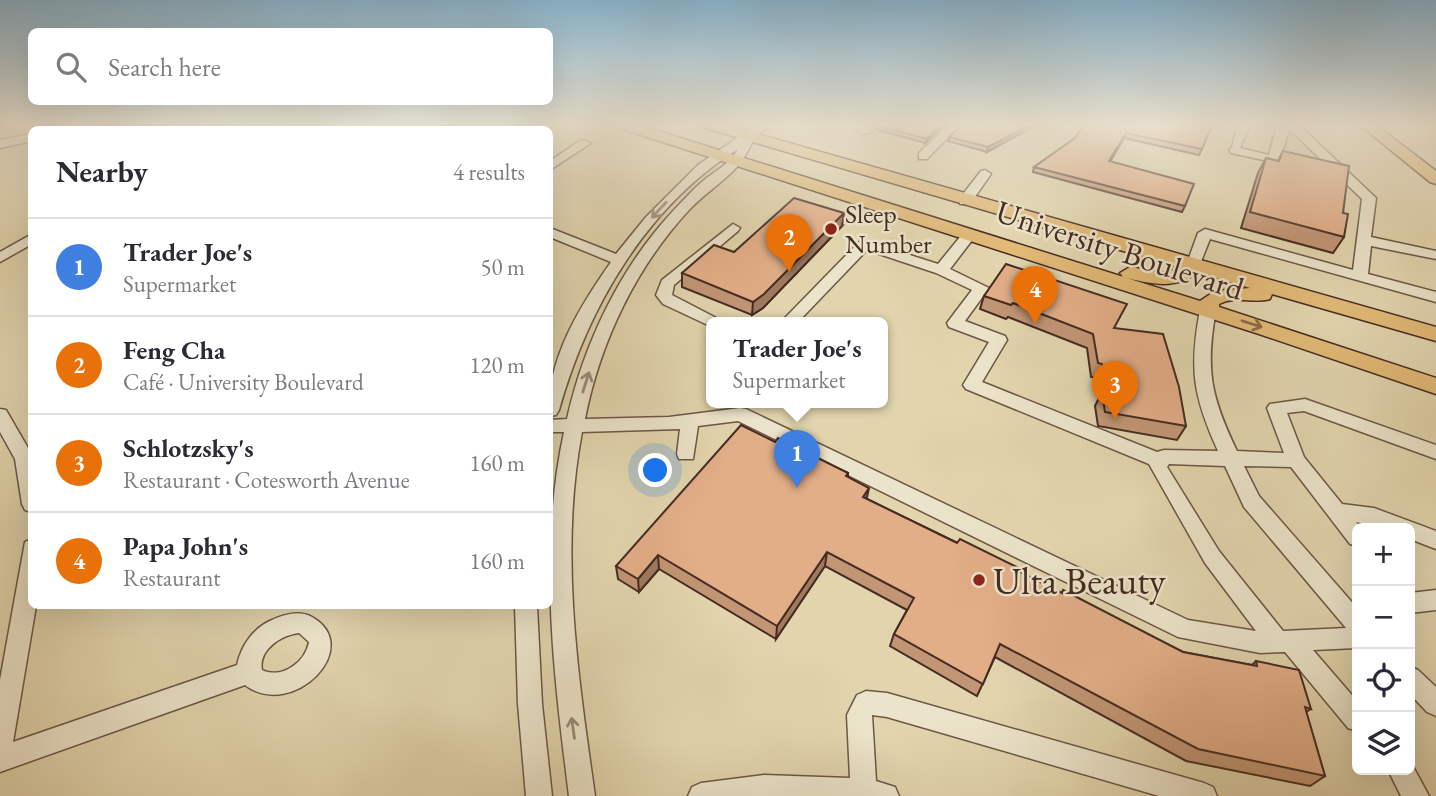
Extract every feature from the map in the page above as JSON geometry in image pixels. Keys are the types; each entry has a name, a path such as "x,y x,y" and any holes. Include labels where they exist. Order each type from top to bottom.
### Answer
{"main road":[{"name":"University Boulevard","path":"742,162 1208,310 1436,386"},
{"name":"University Boulevard","path":"850,162 965,201 1433,333"},
{"path":"1414,162 1436,179"},
{"path":"978,238 1048,249 1148,278 1175,278 1193,266"},
{"path":"1208,310 1210,301 1217,296 1253,294 1387,328 1433,333"}],"street":[{"path":"553,401 570,350 590,306 618,260 663,205 704,166 716,162"},
{"path":"582,796 561,614 561,528 566,461 574,424 597,346 611,312 638,266 678,213 725,162"},
{"path":"1284,162 1345,176"},
{"path":"1331,162 1369,198 1360,276"},
{"path":"965,201 985,174"},
{"path":"706,318 668,301 665,290 667,283 733,228"},
{"path":"553,233 618,260"},
{"path":"1193,266 1205,233 1436,297"},
{"path":"941,270 978,238"},
{"path":"1364,240 1436,255"},
{"path":"0,258 28,241"},
{"path":"794,317 864,245 941,270 981,288 956,323 999,340 972,385 1160,461"},
{"path":"1208,310 1202,334 1202,374 1218,430 1231,458 1251,500 1352,619"},
{"path":"1352,532 1296,460 1276,408 1305,405 1436,452"},
{"path":"553,426 669,424 690,421 726,409 1186,630 1260,642 1284,641 1352,625"},
{"path":"0,415 23,459 28,483"},
{"path":"686,454 690,421"},
{"path":"1296,460 1164,457 1157,466 1212,557 1284,641 1352,714"},
{"path":"1336,511 1374,516 1392,523"},
{"path":"1415,532 1436,540"},
{"path":"0,745 28,585"},
{"path":"526,609 530,704 539,796"},
{"path":"0,759 250,672"},
{"path":"1415,683 1436,704"},
{"path":"701,796 764,788 837,789 871,795 859,715 866,703 899,709 1204,796"},
{"path":"1404,775 1416,796"}],"building":[{"path":"1041,162 1113,162 1194,184 1185,206 1034,167"},
{"path":"1265,162 1332,162 1349,166 1343,213 1348,214 1344,237 1250,212"},
{"path":"794,198 844,213 753,302 682,273 714,245 734,252"},
{"path":"1006,264 1127,304 1114,328 1163,334 1179,387 1186,426 1105,412 1102,392 1107,393 1093,334 1013,303 1011,305 984,296"},
{"path":"741,425 775,442 778,438 848,473 846,476 869,488 863,497 957,543 960,539 1021,569 1020,572 1062,593 1063,590 1183,652 1257,666 1256,661 1299,670 1311,709 1305,707 1325,776 1198,749 1000,644 983,684 894,634 914,598 827,552 777,626 658,555 638,579 616,566"}],"place":[{"name":"Sleep Number","path":"831,229"},
{"name":"Feng Cha","path":"789,272"},
{"name":"Papa John's","path":"1035,324"},
{"name":"Schlotzsky's","path":"1115,419"},
{"name":"Trader Joe's","path":"797,488"},
{"name":"Ulta Beauty","path":"979,580"}]}
